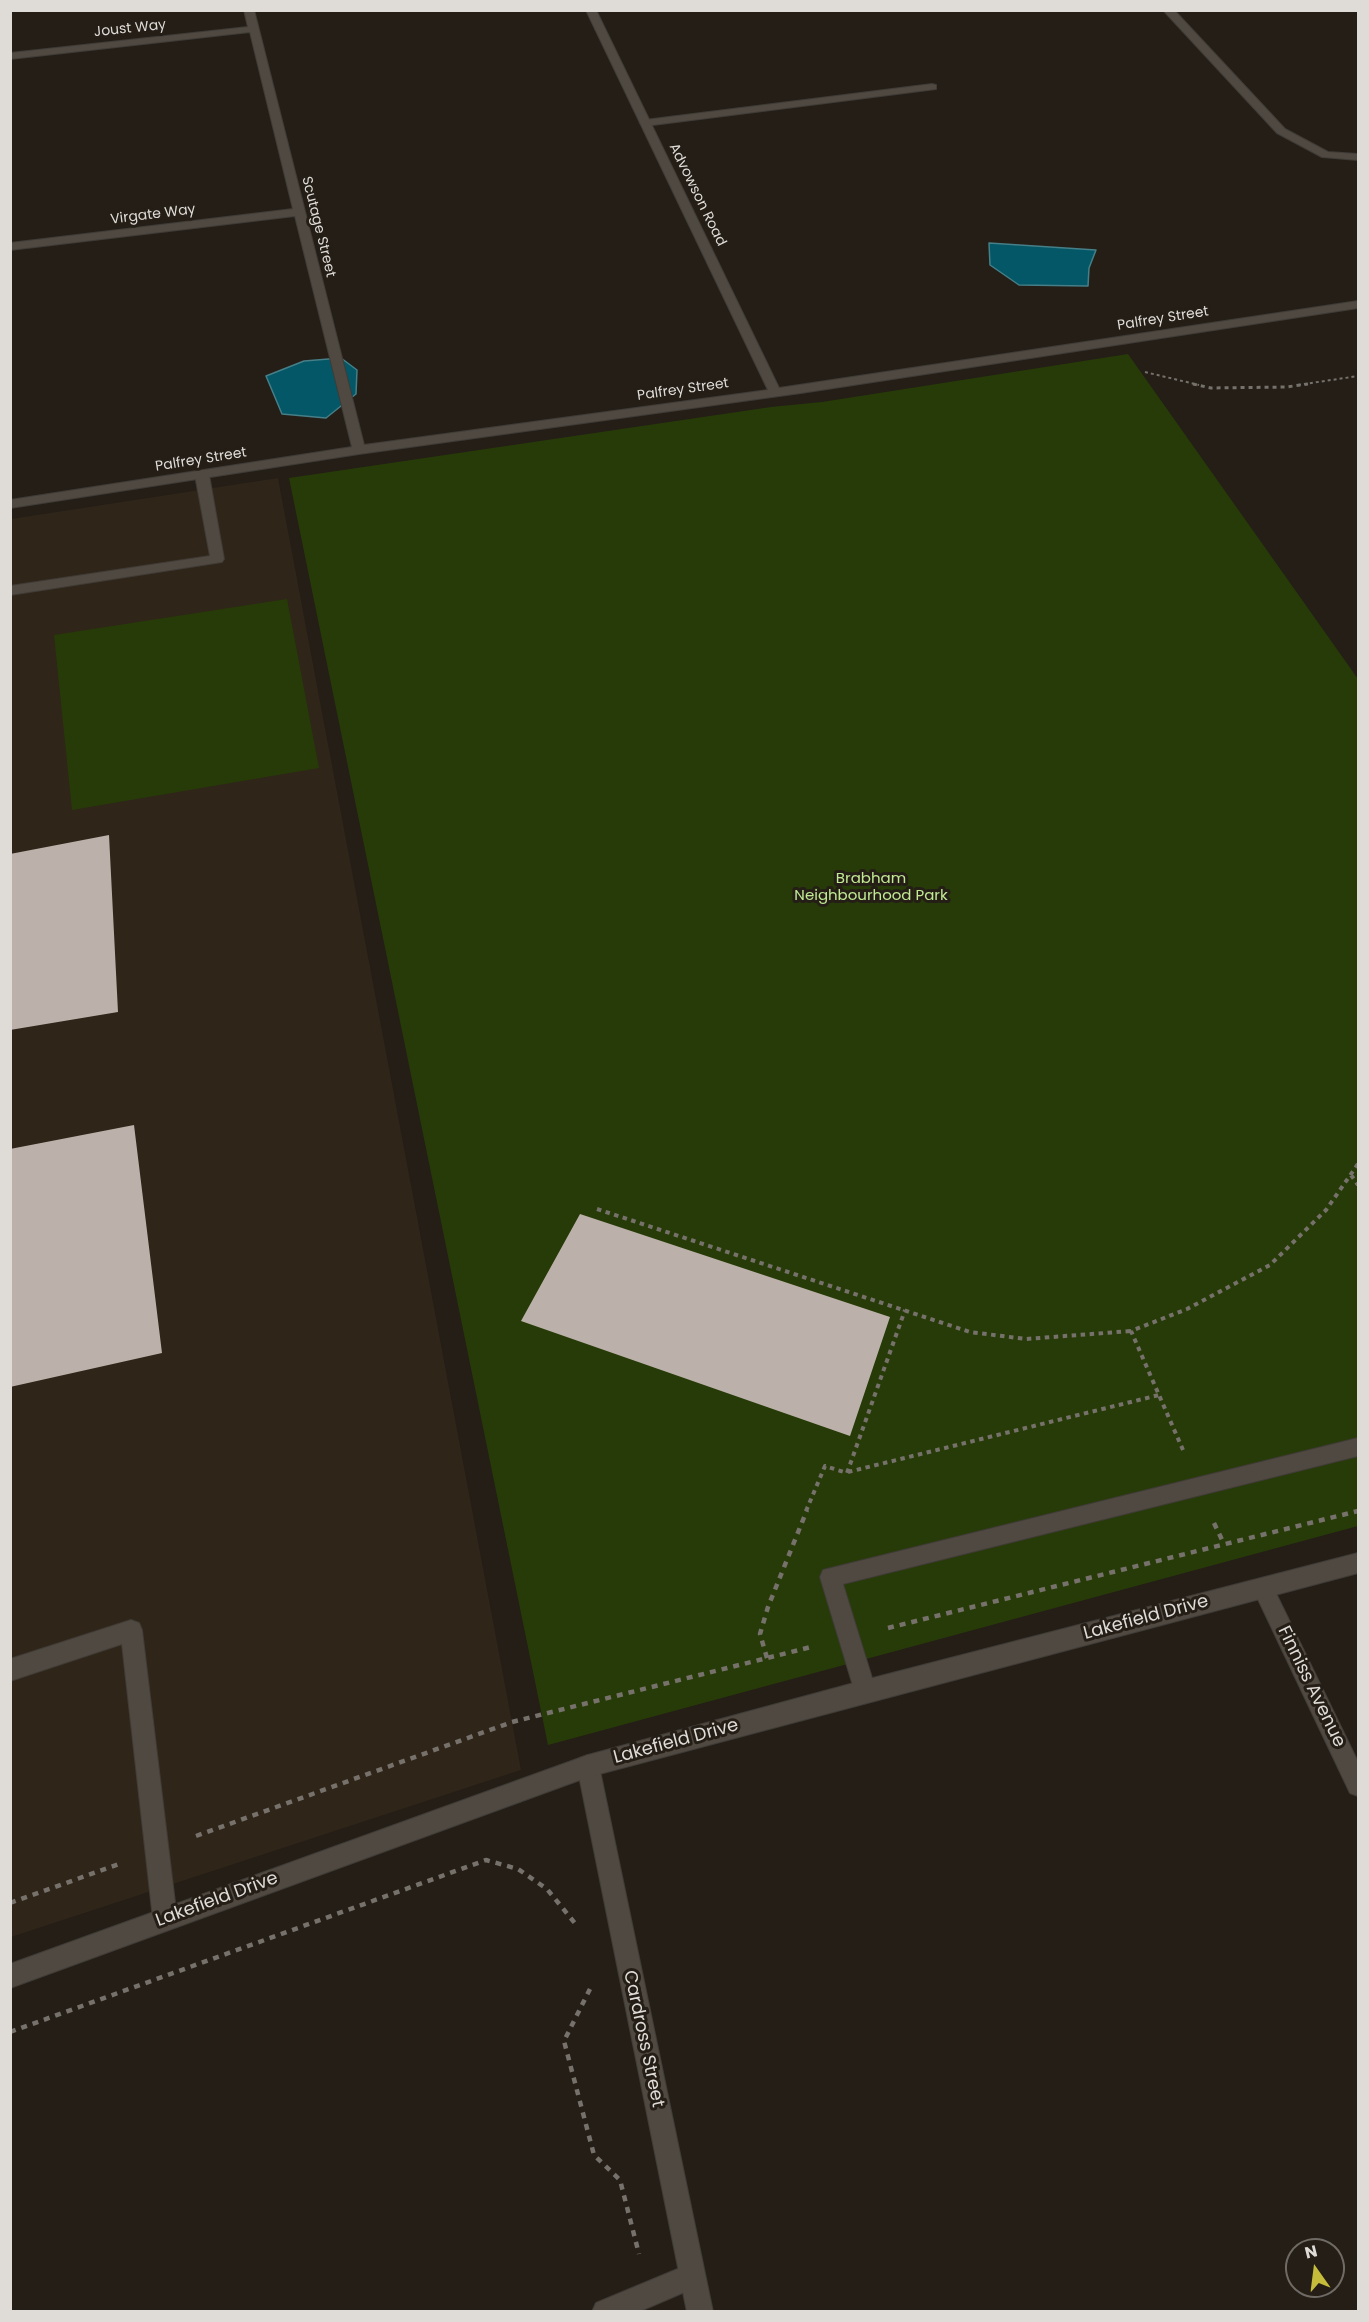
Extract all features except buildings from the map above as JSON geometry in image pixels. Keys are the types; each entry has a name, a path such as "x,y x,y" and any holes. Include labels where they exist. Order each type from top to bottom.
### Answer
{"street":[{"name":"Scutage Street","path":"249,10 359,450"},
{"name":"Advowson Road","path":"591,10 775,392"},
{"path":"1168,10 1281,131 1326,155 1359,158"},
{"name":"Joust Way","path":"10,56 253,29"},
{"path":"645,123 932,87"},
{"name":"Virgate Way","path":"10,247 299,212"},
{"name":"Palfrey Street","path":"10,504 359,450 775,392 1359,305"},
{"path":"10,591 217,559 202,475"},
{"path":"865,1691 830,1577 1359,1447"},
{"name":"Lakefield Drive","path":"10,1976 588,1766 865,1691 1359,1563"},
{"name":"Finniss Avenue","path":"1263,1588 1359,1785"},
{"path":"10,1670 131,1630 165,1919"},
{"name":"Cardross Street","path":"588,1766 700,2312"},
{"path":"605,2312 692,2276"}],"path":[{"path":"1137,369 1211,388 1286,387 1359,376"},
{"path":"597,1209 970,1332 1026,1339 1131,1331 1187,1309 1270,1265 1326,1210 1359,1164"},
{"path":"1351,1175 1359,1185"},
{"path":"847,1473 905,1310"},
{"path":"1131,1331 1224,1544"},
{"path":"767,1658 760,1634 768,1607 825,1466 847,1473 1159,1395"},
{"path":"10,1903 512,1722 1359,1511"},
{"path":"10,2032 486,1860 518,1869 547,1889 580,1930"},
{"path":"593,1981 564,2041 594,2155 620,2180 648,2294"}],"shaded area":[{"path":"278,478 521,1770 11,1937 11,519"}],"green space":[{"name":"Brabham Neighbourhood Park","path":"1128,354 1358,679 1358,1526 548,1745 289,478 771,407 822,402"},
{"path":"287,599 319,768 72,810 54,635"}],"water":[{"path":"989,243 1096,250 1089,268 1088,286 1019,285 990,265"},
{"path":"341,358 357,370 356,394 326,418 282,414 266,376 304,361"}]}
